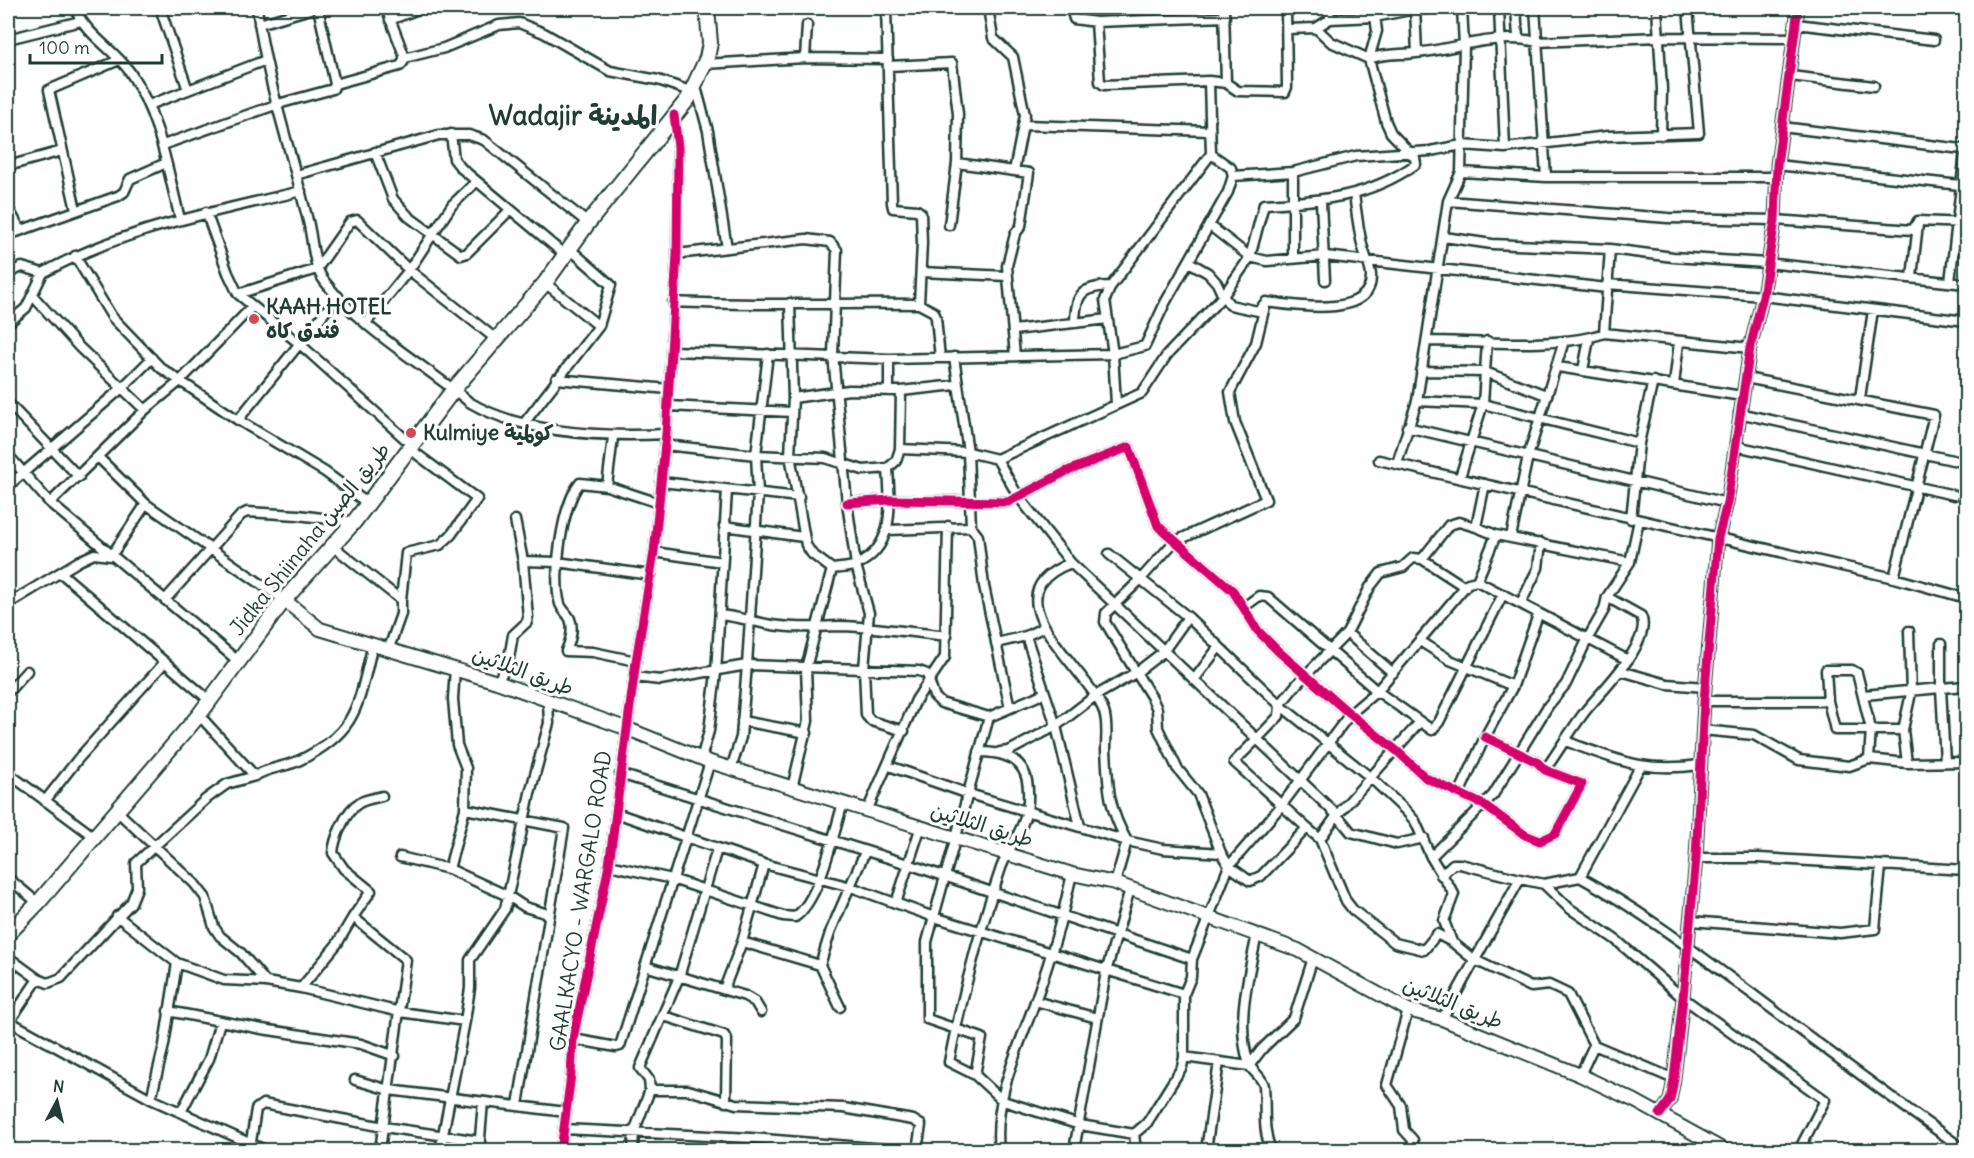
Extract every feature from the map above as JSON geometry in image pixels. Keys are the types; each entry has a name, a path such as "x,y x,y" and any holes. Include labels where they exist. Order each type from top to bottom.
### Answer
{"main road":[{"name":"Jidka Shiinaha طريق الصين","path":"8,934 38,903 93,836 117,812 199,715 284,600 334,547 454,389 545,283 588,223 694,90 705,64 710,43 707,8"},
{"name":"طريق الثلاثين","path":"284,600 320,629 497,682 628,729 705,760 792,789 921,826 1072,874 1115,883 1208,915 1313,958 1408,1010 1442,1019 1580,1075 1660,1114 1724,1150"}],"street":[{"path":"71,8 76,10 81,21 128,68 149,105 163,145 180,219"},
{"path":"160,8 188,90"},
{"path":"257,8 266,60 301,190 318,269 326,283 338,296 366,323 487,412 525,422 613,437 666,434"},
{"path":"335,84 400,66 404,58 386,8"},
{"path":"390,20 422,8"},
{"path":"886,8 892,203 893,208 917,210 921,213 919,304"},
{"path":"988,8 993,38 1011,52 1016,65 1025,125 1014,171"},
{"path":"1071,8 1074,19 1096,22 1225,17"},
{"path":"1224,8 1226,83"},
{"path":"1096,22 1101,84 1209,81 1226,83 1238,91 1286,91 1288,29 1286,8"},
{"path":"1329,8 1330,19"},
{"path":"1288,29 1316,28 1330,19 1374,12 1415,8 1449,8"},
{"path":"1415,8 1417,53"},
{"path":"1397,463 1407,427 1418,401 1448,201 1461,172 1464,45 1462,8"},
{"path":"1499,8 1506,148"},
{"path":"1516,8 1518,37"},
{"path":"1535,8 1546,177"},
{"path":"1657,8 1662,89 1661,135"},
{"path":"1233,176 1293,172 1356,156 1430,151 1462,145 1506,148 1608,136 1699,133 1688,8"},
{"path":"1660,1114 1670,1100 1674,1079 1691,921 1704,701 1718,538 1727,503 1750,348 1762,296 1775,220 1777,171 1798,8"},
{"path":"163,145 278,104 333,89 335,84 311,9 259,24"},
{"path":"900,449 968,452 997,459 1142,393 1167,355 1223,296 1250,257 1264,204 1321,201 1354,193 1378,186 1407,172 1416,164 1409,151 1390,133 1386,122 1369,59 1377,31 1374,12"},
{"path":"8,39 81,21"},
{"path":"404,58 444,48 499,25 519,23 544,33 610,71 658,80 694,90 708,131 727,248"},
{"path":"1796,24 1934,40"},
{"path":"805,58 807,25"},
{"path":"1316,28 1331,42 1369,59 1379,55 1417,53 1518,37 1537,42 1659,37 1794,38"},
{"path":"705,64 805,58 952,63 958,114 957,163 949,225"},
{"path":"76,210 49,93 50,88 119,60"},
{"path":"149,105 266,60"},
{"path":"1790,76 1874,86"},
{"path":"1116,404 1113,354 1105,300 1111,286 1211,154 1209,81"},
{"name":"GAALKACYO - WARGALO ROAD","path":"561,1150 571,1076 573,1039 609,865 636,661 654,552 666,434 677,254 678,147 674,115"},
{"path":"1025,125 1210,131"},
{"path":"1782,127 1962,149 1965,152 1950,282"},
{"path":"296,175 375,152 451,134 483,140 588,223"},
{"path":"451,134 453,159 476,182 611,285 599,326 525,422"},
{"path":"8,166 62,151"},
{"path":"375,152 393,199 409,217 464,255 510,210"},
{"path":"672,351 940,358 1113,354 1142,349 1233,176 1231,168 1211,154"},
{"path":"8,235 121,194 130,179 166,163"},
{"path":"957,163 1029,173 1020,226 1015,234 1007,266 1015,356"},
{"path":"1461,172 1546,177 1777,171 1960,185"},
{"path":"1293,172 1293,258"},
{"path":"366,323 409,270 452,204 476,182"},
{"path":"8,323 26,308 43,273 75,255 180,219 301,190"},
{"path":"1266,302 1333,308 1358,298 1370,283 1370,270 1358,226 1354,193"},
{"path":"1321,201 1325,280"},
{"path":"1448,201 1668,218 1775,220 1910,230 1916,229 1918,221"},
{"path":"8,208 20,229"},
{"path":"206,212 238,294 301,345 411,447 477,499 451,535 440,545 406,553 401,614 389,648"},
{"path":"238,294 318,269 354,219 409,270 497,340"},
{"path":"1918,221 1966,223"},
{"path":"1912,277 1918,221"},
{"path":"1209,225 1250,257 1267,261 1324,256 1437,270 1607,286 1762,296 1966,321"},
{"path":"1444,237 1492,244 1610,249 1673,257 1766,263 1966,284"},
{"path":"677,254 806,239 830,242 837,249 833,355 847,503 856,565 868,607 864,668 867,718 904,731"},
{"path":"1604,333 1610,249"},
{"path":"75,255 112,317 179,382 297,454 367,503"},
{"path":"1188,262 1208,273 1217,283 1223,296 1235,308 1258,311 1266,302"},
{"path":"8,273 22,267 43,273"},
{"path":"921,272 1007,276"},
{"path":"545,283 599,326"},
{"path":"1075,321 1076,301 1080,296 1095,286 1111,286"},
{"path":"238,420 301,345 338,296"},
{"path":"33,297 145,410"},
{"path":"673,302 744,305 919,304 934,312 940,358"},
{"path":"1266,302 1256,343 1230,392 1235,422 1266,500 1174,542 1106,613 1105,622 1137,672 1156,709 1158,728 1177,768 1198,794 1221,853 1229,866 1250,881 1261,876 1307,828"},
{"path":"790,303 793,398 790,455 799,497 803,537 812,554 832,569 856,565 880,546 888,530 890,500 888,468"},
{"path":"50,503 99,458 145,410 179,382 252,307"},
{"path":"1860,398 1873,310"},
{"path":"1014,330 1075,321 1108,319"},
{"path":"1427,341 1564,341 1589,339 1604,333 1750,348"},
{"path":"1582,370 1589,339"},
{"path":"1460,477 1483,404 1486,341"},
{"path":"1511,537 1528,456 1546,395 1558,368 1564,341"},
{"path":"1674,386 1679,342"},
{"path":"731,768 741,737 758,493 756,455 768,354"},
{"path":"954,357 956,385 968,452 971,527 978,537 996,643 1010,708"},
{"path":"8,486 21,472 50,450 152,358"},
{"path":"889,358 889,391"},
{"path":"1558,368 1742,396"},
{"path":"1421,371 1485,372 1546,395"},
{"path":"1746,378 1860,398 1934,415 1894,578"},
{"path":"556,379 669,389"},
{"path":"1431,857 1484,805 1521,753 1548,706 1566,684 1604,610 1606,597 1630,562 1639,443 1653,381"},
{"path":"793,398 837,391 901,391 956,385"},
{"path":"665,445 756,455 825,458 863,470 888,468 896,461 900,449 901,391"},
{"path":"1418,401 1483,404 1639,443"},
{"path":"8,403 50,450 79,477"},
{"path":"668,406 792,412"},
{"path":"1739,413 1957,461"},
{"path":"1407,427 1471,440 1528,456 1727,503"},
{"path":"606,486 613,437"},
{"path":"1736,446 1954,495"},
{"path":"847,503 890,500 1008,502 1065,472 1129,447 1158,526 1233,591 1258,631 1306,676 1426,778 1484,805 1525,835 1540,841 1548,839 1555,834 1582,783 1545,770 1521,753 1485,737"},
{"path":"8,455 50,503 238,661"},
{"path":"99,458 146,504 284,600"},
{"path":"997,459 1018,496 1071,563 1337,815 1351,832 1386,843 1397,844 1424,838"},
{"path":"1379,460 1894,578 1966,598"},
{"path":"636,661 593,652 566,651 571,639 571,620 561,604 557,562 567,515 577,487 585,482 606,486 659,503"},
{"path":"661,482 799,497"},
{"path":"1476,527 1485,484"},
{"path":"573,1039 620,1046 672,879 688,838 705,760 716,673 727,490"},
{"path":"111,556 146,504"},
{"path":"165,600 241,515 247,512 354,522"},
{"path":"497,682 508,664 513,635 527,622 528,617 524,561 515,520"},
{"path":"1422,559 1449,525 1459,522 1497,535 1630,562"},
{"path":"724,526 803,537"},
{"path":"888,530 948,526 971,527"},
{"path":"867,811 889,766 916,700 930,683 945,657 948,526"},
{"path":"1000,752 1023,769 1026,776 1027,812 1019,835 1006,853 980,930 955,1028 949,1062 975,1075 1003,1101 1080,1125 1134,1134 1147,1123 1177,1076 1184,1057 1184,994 1191,977 1192,959 1229,866 1281,806 1350,714 1377,691 1465,587 1477,581 1497,535"},
{"path":"1521,603 1538,568 1541,543"},
{"path":"334,547 401,600"},
{"path":"654,552 722,562"},
{"path":"9,600 94,554 111,556"},
{"path":"1109,555 1139,581 1188,617 1280,705 1370,777 1415,821 1431,857 1454,894 1444,921 1452,942"},
{"path":"1465,587 1422,559 1413,558 1403,567 1381,573 1370,587 1347,633 1280,705 1279,716 1234,762 1320,839 1346,901 1353,910 1388,938 1395,943 1424,950 1437,934 1452,942 1473,959 1531,987 1549,985 1568,994 1594,1046 1674,1079"},
{"path":"524,561 557,562 651,575"},
{"path":"1071,563 1046,576 1036,593 1036,612 1044,627 1095,696 1105,715 1111,810 1127,841 1115,883"},
{"path":"792,789 807,733 806,668 832,569"},
{"path":"61,573 209,700"},
{"path":"1477,581 1628,660"},
{"path":"1244,607 1259,596 1268,597 1377,691 1428,729 1436,728 1503,594"},
{"path":"1545,770 1587,709 1621,671 1641,634 1644,620 1641,616 1606,597"},
{"path":"720,615 749,618 777,626 815,629 830,626 868,627 947,636"},
{"path":"1460,792 1485,737 1513,686 1539,615"},
{"path":"979,752 1009,751 1056,726 1095,696 1137,672 1163,652 1188,617"},
{"path":"996,643 1026,636 1044,627"},
{"path":"1907,763 1903,730 1911,693 1910,631"},
{"path":"1347,633 1393,673"},
{"path":"1026,636 1056,726 1080,826"},
{"path":"1420,641 1450,660 1513,686"},
{"path":"8,957 38,979 48,983 61,978 131,903 138,888 136,863 206,799 227,784 296,762 326,747 344,731 360,699 373,644"},
{"path":"1941,644 1945,762"},
{"path":"1194,680 1218,648"},
{"path":"45,801 78,759 165,663"},
{"path":"634,677 660,680 716,673 747,665 919,671 927,674 934,696 941,703 989,717 1045,693"},
{"path":"449,869 465,809 466,768 456,745 453,699 455,668"},
{"path":"1869,759 1871,729 1857,673 1852,670 1826,670 1828,701 1835,730 1871,729 1903,730"},
{"path":"8,692 27,671"},
{"path":"1621,671 1667,684 1705,687"},
{"path":"1864,695 1911,693 1966,686"},
{"path":"1704,701 1828,701"},
{"path":"440,1150 465,1021 470,988 470,960 505,909 530,793 549,723 548,702"},
{"path":"199,715 255,776"},
{"path":"975,1075 982,1038 927,1019 925,1015 926,958 954,838 969,794 989,717"},
{"path":"742,721 807,733"},
{"path":"1320,839 1337,815 1370,777 1397,751 1420,722"},
{"path":"1702,730 1754,735 1799,760 1849,766 1869,759 1907,763 1966,762"},
{"path":"1565,741 1640,767 1678,768 1700,765"},
{"path":"889,766 969,794 1127,841 1163,849 1221,853"},
{"path":"1580,877 1640,767"},
{"path":"8,773 93,836"},
{"path":"620,774 698,797 831,842 911,865 992,894 1192,959"},
{"path":"301,988 337,944 371,891 334,859 334,845 353,808 362,801 382,796"},
{"path":"609,865 672,879 783,916 795,917 805,907 818,880 843,803"},
{"path":"465,809 564,828 518,1105"},
{"path":"117,812 194,883 205,897 214,927 220,936 240,953 266,982"},
{"path":"616,813 764,864 851,887 934,917 1106,972 1184,994"},
{"path":"896,903 911,865 921,826"},
{"path":"633,1150 634,1132 650,1090 650,1080 640,1068 679,977 717,849"},
{"path":"840,1007 820,965 831,930 865,852"},
{"path":"400,857 449,869 508,896 525,907 548,914"},
{"path":"1696,858 1759,858 1966,870"},
{"path":"724,989 742,942 764,864"},
{"path":"1441,875 1453,864 1460,864 1544,884 1580,877 1687,944 1878,1089 1965,1150"},
{"path":"1691,921 1840,933 1875,929 1881,866"},
{"path":"999,1150 1003,1101 1014,1054 1035,1001 1062,917 1072,874"},
{"path":"8,879 38,903"},
{"path":"1442,1019 1473,959 1520,879"},
{"path":"1544,884 1569,908 1616,940 1683,998 1825,1100 1799,1150"},
{"path":"1074,1150 1106,972 1130,889"},
{"path":"117,916 177,963 224,980 266,982 400,1012 465,1021"},
{"path":"353,917 406,960 395,1056 380,1150"},
{"path":"1249,1066 1245,1036 1245,993 1257,934"},
{"path":"742,942 820,965"},
{"path":"1249,1066 1262,1049 1294,1018 1313,958"},
{"path":"151,1099 164,1045 177,963"},
{"path":"645,966 724,989 755,1002 761,1012"},
{"path":"38,979 12,1021 151,1099 265,1150"},
{"path":"1035,1001 1097,1018"},
{"path":"1408,1010 1388,1085 1401,1106 1404,1130 1413,1140 1414,1150"},
{"path":"168,1011 220,1022 352,1042 395,1056"},
{"path":"664,1016 724,1035 727,1041 726,1102"},
{"path":"181,1112 209,1059 220,1022"},
{"path":"1580,1075 1594,1046"},
{"path":"1184,1057 1249,1066 1259,1075 1264,1084 1265,1131 1271,1150"},
{"path":"1206,1150 1219,1062"},
{"path":"355,1080 389,1090 566,1112"},
{"path":"650,1090 688,1090 726,1102 843,1108 913,1120 921,1125 916,1150"},
{"path":"478,1150 483,1102"},
{"path":"251,1142 256,1109 263,1104 384,1127 480,1141"},
{"path":"564,1130 751,1138 848,1148 898,1150"},
{"path":"1134,1134 1136,1150"}],"cycle path":[{"path":"1660,1114 1670,1100 1683,998 1696,858 1704,701 1718,538 1727,503 1750,348 1763,296 1775,220 1777,165 1798,8"},
{"path":"561,1150 571,1075 573,1039 609,865 636,661 654,552 666,434 677,254 678,147 674,115"},
{"path":"847,503 890,500 1008,502 1065,472 1129,447 1158,526 1233,591 1258,631 1278,651 1426,778 1484,805 1525,835 1540,841 1555,834 1582,784 1545,770 1537,762 1485,737"}],"place":[{"name":"KAAH HOTEL فندق كاه","path":"254,319"},
{"name":"Kulmiye كولمية","path":"411,433"}],"district":[{"name":"Wadajir المدينة","path":"573,116"}]}
